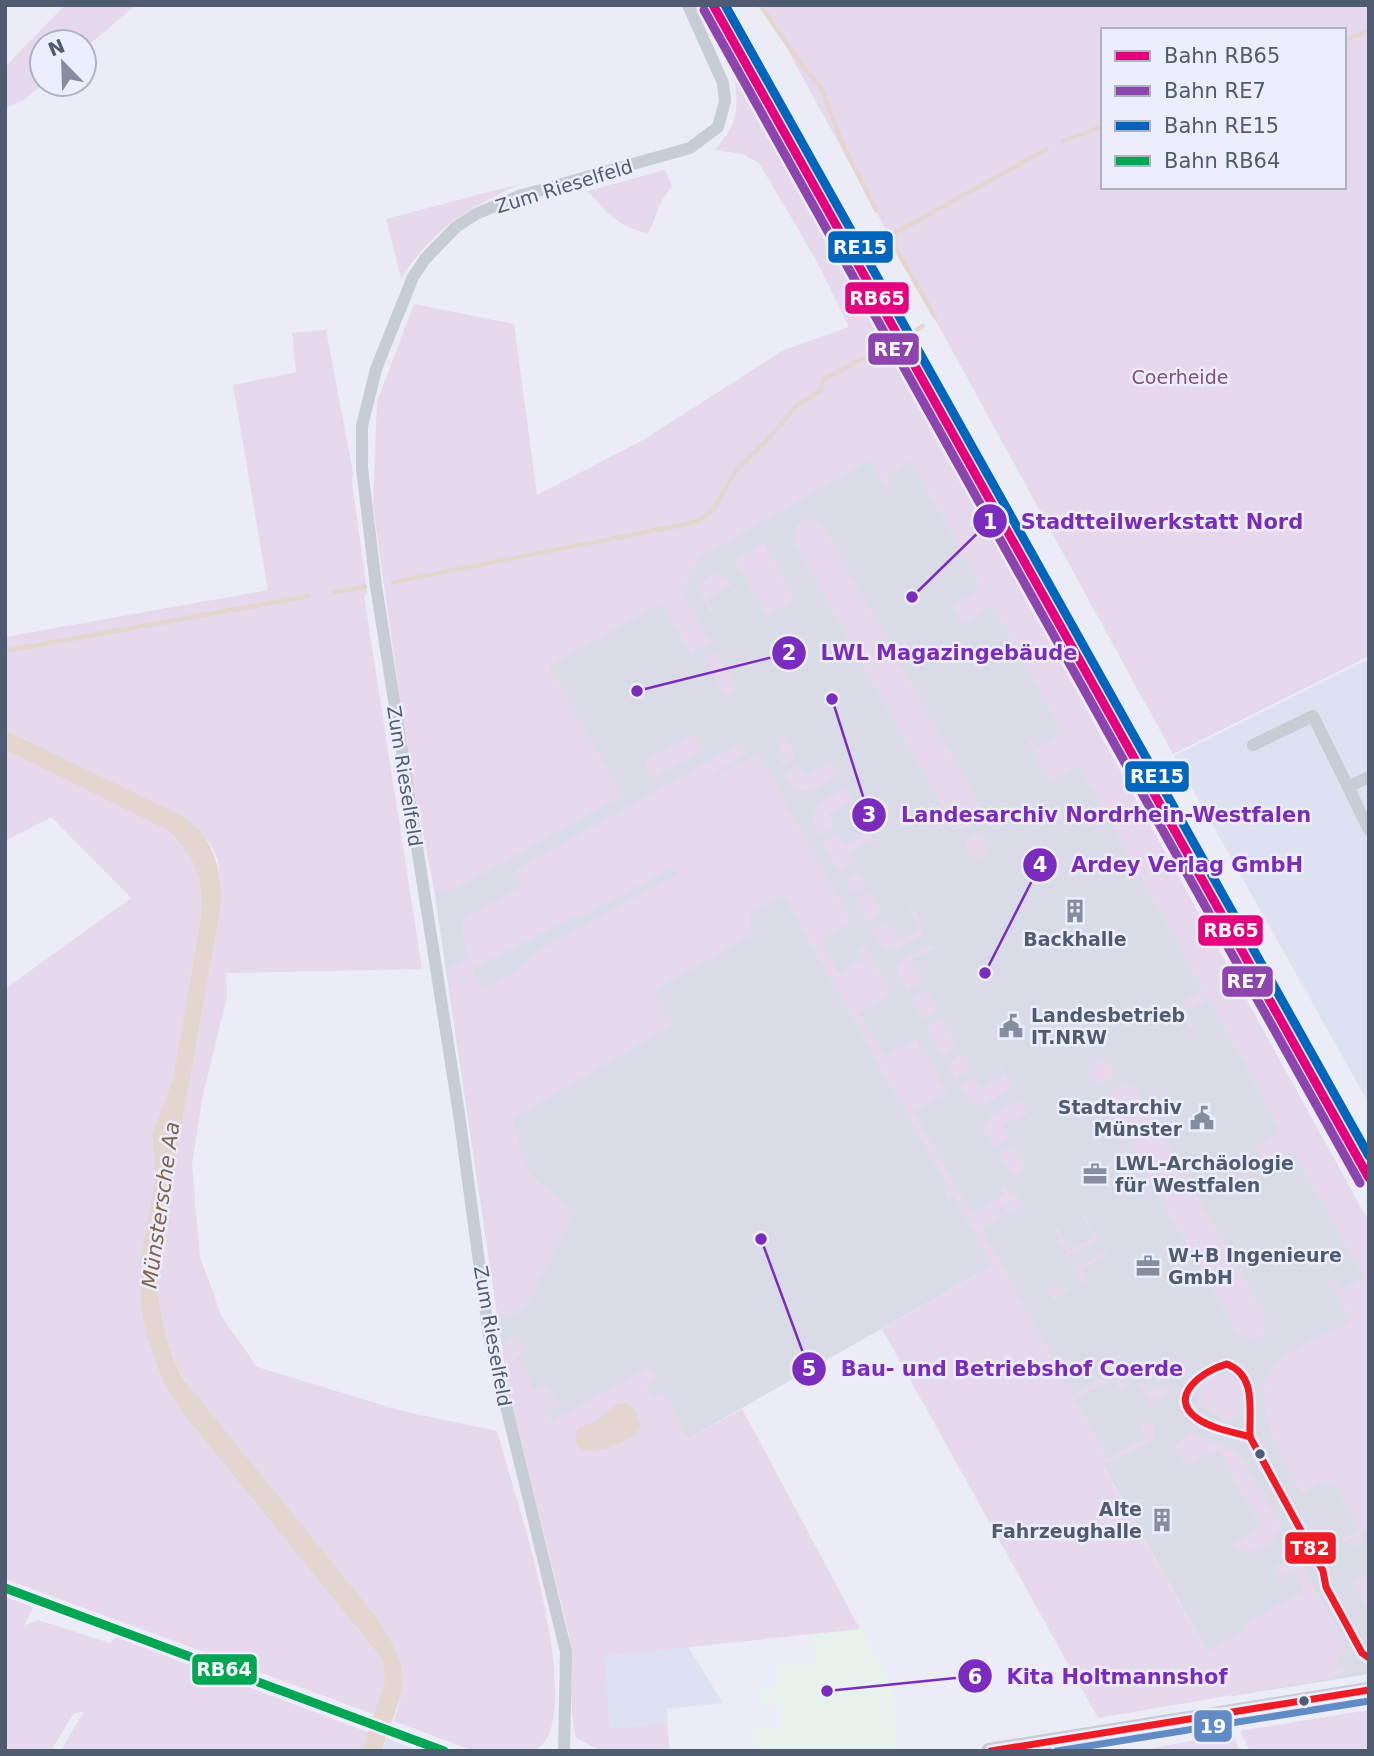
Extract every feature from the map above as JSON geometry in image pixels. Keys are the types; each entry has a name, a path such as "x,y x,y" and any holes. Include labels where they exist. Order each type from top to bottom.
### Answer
{"street":[{"name":"Zum Rieselfeld","path":"564,1751 566,1652 489,1336 459,1114 376,586 362,468 362,426 376,369 413,277 425,259 456,227 476,214 519,196 690,148 718,127 725,101 723,83 688,5"},
{"path":"1253,745 1313,716 1369,830"},
{"path":"1348,787 1369,777"},
{"path":"989,1751 1369,1690"}],"shaded area":[{"path":"910,427 1369,1251 1369,1674 1232,1696 992,1266 543,1521 509,1394 407,707"},
{"path":"1369,659 1369,1104 1174,756"},
{"path":"860,1629 892,1687 897,1751 755,1751 753,1729 781,1727 780,1706 761,1707 760,1693 778,1687 777,1665 815,1662 813,1634"},
{"path":"688,1647 723,1703 667,1709 668,1723 610,1729 603,1656"},
{"path":"386,1738 419,1751 381,1751"}],"green space":[{"path":"65,5 136,5 98,37 98,28 43,28"},
{"name":"Coerheide","path":"763,5 1369,5 1369,656 1173,754"},
{"path":"28,43 28,97 5,108 5,67"},
{"path":"734,70 1369,1222 1369,1528 1361,1533 1366,1541 1356,1547 1351,1538 1336,1547 1338,1556 1333,1546 1360,1530 1333,1482 1327,1485 1324,1481 1302,1493 1270,1429 1264,1394 1268,1378 1284,1357 1302,1345 1352,1321 1330,1283 1335,1280 1341,1290 1364,1277 1293,1151 1265,1168 1254,1147 1281,1132 1209,999 1186,1011 1194,1026 1189,1029 1176,1006 1203,990 1079,766 1050,782 1028,741 1031,739 1037,748 1063,733 993,606 963,624 952,605 982,589 912,461 886,475 890,484 886,487 870,460 697,559 683,589 689,606 710,643 691,654 662,603 549,666 621,796 457,888 435,892 410,769 373,506 377,402 414,304 514,324 537,495 643,440 784,350 849,327 815,258 759,163 743,154 715,150 730,130 736,113"},
{"path":"665,170 672,187 663,199 648,233 622,223 607,212 588,191"},
{"path":"520,184 453,221 427,245 401,278 386,219"},
{"path":"326,330 353,472 352,482 367,592 364,596 422,969 226,973 227,996 202,1099 192,1165 200,1257 222,1317 257,1367 402,1411 497,1431 540,1584 554,1669 555,1705 549,1734 536,1751 474,1751 394,1721 402,1690 402,1677 397,1653 391,1641 374,1614 195,1396 185,1380 170,1347 161,1312 158,1257 222,901 218,860 210,843 180,815 5,730 5,637 268,590 233,385 296,372 292,333"},
{"path":"804,519 817,521 823,526 980,808 980,815 972,826 958,828 952,824 794,542 794,529"},
{"path":"764,543 794,601 766,616 735,560"},
{"path":"712,573 727,578 739,597 730,586 707,599 713,610 709,612 699,586"},
{"path":"716,652 737,690 725,697 704,659"},
{"path":"693,734 703,751 653,778 644,761"},
{"path":"783,735 796,758 781,766 779,737"},
{"path":"741,743 747,754 714,773 716,777 758,754 849,919 849,926 844,926 820,940 839,973 863,959 858,949 864,945 891,994 859,1013 884,1057 916,1039 947,1093 914,1112 971,1213 1004,1195 1001,1186 1017,1196 1023,1206 1008,1214 1002,1205 993,1211 998,1220 981,1229 1023,1304 1054,1287 1070,1289 1054,1300 1049,1291 1023,1306 1072,1394 1111,1374 1105,1363 1109,1360 1125,1388 1120,1390 1113,1379 1075,1399 1107,1459 1146,1438 1140,1426 1144,1423 1155,1426 1154,1439 1103,1466 1207,1652 1243,1631 1241,1626 1304,1591 1293,1570 1279,1577 1274,1567 1291,1563 1302,1566 1345,1642 1343,1645 1350,1659 1340,1655 1336,1664 1347,1668 1337,1677 1098,1718 882,1329 992,1266 953,1195 947,1198 945,1194 950,1191 784,896 750,913 752,935 653,991 671,1026 512,1119 528,1172 574,1212 526,1306 513,1315 498,1315 447,969 467,958 461,920 522,886 514,871","holes":["671,868 678,874 539,950 520,969 482,990 472,969 574,917 585,915"]},
{"path":"823,748 838,776 810,791 794,789 785,773 799,765 806,776 829,763"},
{"path":"5,750 167,830 191,858 199,878 201,915 173,1078 152,1135 155,1178 140,1261 141,1309 147,1338 163,1382 185,1416 382,1659 385,1681 376,1715 5,1579 5,989 131,898 51,817 5,841"},
{"path":"845,788 861,816 850,802 828,815 834,827 820,835 812,822 817,804"},
{"path":"862,818 879,848 871,840 849,853 854,862 839,871 823,842 838,834 844,845 867,833"},
{"path":"977,836 985,839 988,847 985,855 977,858 969,855 966,847 969,839"},
{"path":"856,875 862,877 862,889 856,891 850,889 848,883 850,877"},
{"path":"870,892 882,914 868,922 856,900"},
{"path":"912,906 924,933 898,948 883,948 872,929 887,922 897,941 920,929 909,908"},
{"path":"932,944 947,970 933,948 910,961 921,982 907,991 896,971 906,958"},
{"path":"926,990 937,1012 923,1019 911,998"},
{"path":"942,1019 955,1043 943,1056 927,1028"},
{"path":"960,1052 970,1070 955,1078 948,1065"},
{"path":"1101,1061 1109,1064 1112,1072 1109,1080 1101,1083 1093,1080 1090,1072 1093,1064"},
{"path":"999,1062 1013,1088 985,1104 970,1105 959,1086 974,1078 981,1089 1003,1076"},
{"path":"1128,1084 1136,1088 1265,1317 1263,1334 1256,1339 1239,1336 1109,1107 1112,1090"},
{"path":"1020,1100 1035,1127 1025,1114 1002,1126 1009,1139 994,1147 983,1128 992,1115"},
{"path":"1013,1146 1026,1169 1013,1177 998,1154"},
{"path":"1082,1212 1098,1240 1068,1256 1053,1230 1058,1228 1070,1250 1093,1237 1080,1213"},
{"path":"1105,1252 1114,1270 1104,1256 1082,1269 1088,1282 1084,1284 1075,1268"},
{"path":"518,1335 526,1351 516,1357 535,1390 547,1385 558,1405 546,1412 551,1422 649,1367 656,1379 645,1385 652,1397 662,1392 688,1439 742,1409 860,1629 604,1656 610,1729 667,1723 670,1751 601,1751 576,1738 568,1630 509,1394 502,1344","holes":["597,1421 633,1435 606,1449 586,1424"]},
{"path":"1229,1373 1242,1387 1244,1405 1238,1417 1225,1421 1206,1408 1198,1392 1207,1378"},
{"path":"1143,1381 1149,1392 1165,1385 1171,1393 1161,1399 1150,1399 1139,1383"},
{"path":"1193,1433 1235,1452 1243,1460 1281,1527 1270,1545 1246,1553 1232,1545 1261,1527 1219,1451 1207,1458 1204,1454 1186,1466 1174,1445"},
{"path":"1369,1574 1369,1613 1352,1583"},
{"path":"5,1597 33,1607 24,1626 38,1620 110,1643 116,1637 370,1733 362,1751 61,1751 84,1711 73,1714 51,1751 5,1751"},
{"path":"1369,1710 1369,1751 1250,1751 1240,1731"},
{"path":"1232,1733 1240,1751 1144,1750"}],"water":[{"name":"Münstersche Aa","path":"5,730 185,817 203,835 214,855 222,901 158,1257 162,1320 171,1351 184,1380 374,1614 388,1635 397,1653 403,1681 401,1695 381,1751 362,1751 385,1681 382,1659 185,1416 163,1382 147,1338 141,1309 140,1261 155,1178 152,1135 173,1078 201,915 199,878 191,858 167,830 5,750"},
{"path":"625,1403 635,1410 641,1428 605,1449 580,1449 575,1441 578,1428 597,1421 616,1405"}],"pier":[{"path":"373,1718 393,1725 389,1735 369,1728"}],"waterway":[{"path":"760,5 806,71 820,85 843,145 876,210"},
{"path":"1346,39 1369,31"},
{"path":"1063,141 1101,127"},
{"path":"935,317 896,249 895,233 1047,149"},
{"path":"913,332 923,326"},
{"path":"393,582 697,522 712,511 737,469 797,405 821,391 823,379 894,343"},
{"path":"334,592 365,587"},
{"path":"5,651 309,596"}],"rail line":[{"name":"RB65","path":"713,5 1369,1178"},
{"name":"RE15","path":"725,5 1369,1156"},
{"name":"RE7","path":"704,10 1360,1183"},
{"name":"RB64","path":"5,1588 444,1751"}],"transit line":[{"name":"T82","path":"1227,1364 1237,1369 1247,1385 1250,1437 1217,1428 1198,1419 1189,1411 1185,1402 1191,1386 1199,1378 1227,1364"},
{"name":"T82","path":"1250,1437 1323,1571 1326,1587 1362,1653 1369,1658"},
{"name":"T82","path":"991,1751 1369,1690"},
{"name":"19","path":"1057,1751 1369,1701"}],"place":[{"name":"Stadtteilwerkstatt Nord","path":"912,597"},
{"name":"LWL Magazingebäude","path":"637,691"},
{"name":"Landesarchiv Nordrhein-Westfalen","path":"832,699"},
{"name":"Backhalle","path":"1075,911"},
{"name":"Ardey Verlag GmbH","path":"985,973"},
{"name":"Landesbetrieb IT.NRW","path":"1011,1026"},
{"name":"Stadtarchiv Münster","path":"1202,1118"},
{"name":"LWL-Archäologie für Westfalen","path":"1095,1174"},
{"name":"Bau- und Betriebshof Coerde","path":"761,1239"},
{"name":"W+B Ingenieure GmbH","path":"1148,1266"},
{"name":"Alte Fahrzeughalle","path":"1162,1520"},
{"name":"Kita Holtmannshof","path":"827,1691"}]}
